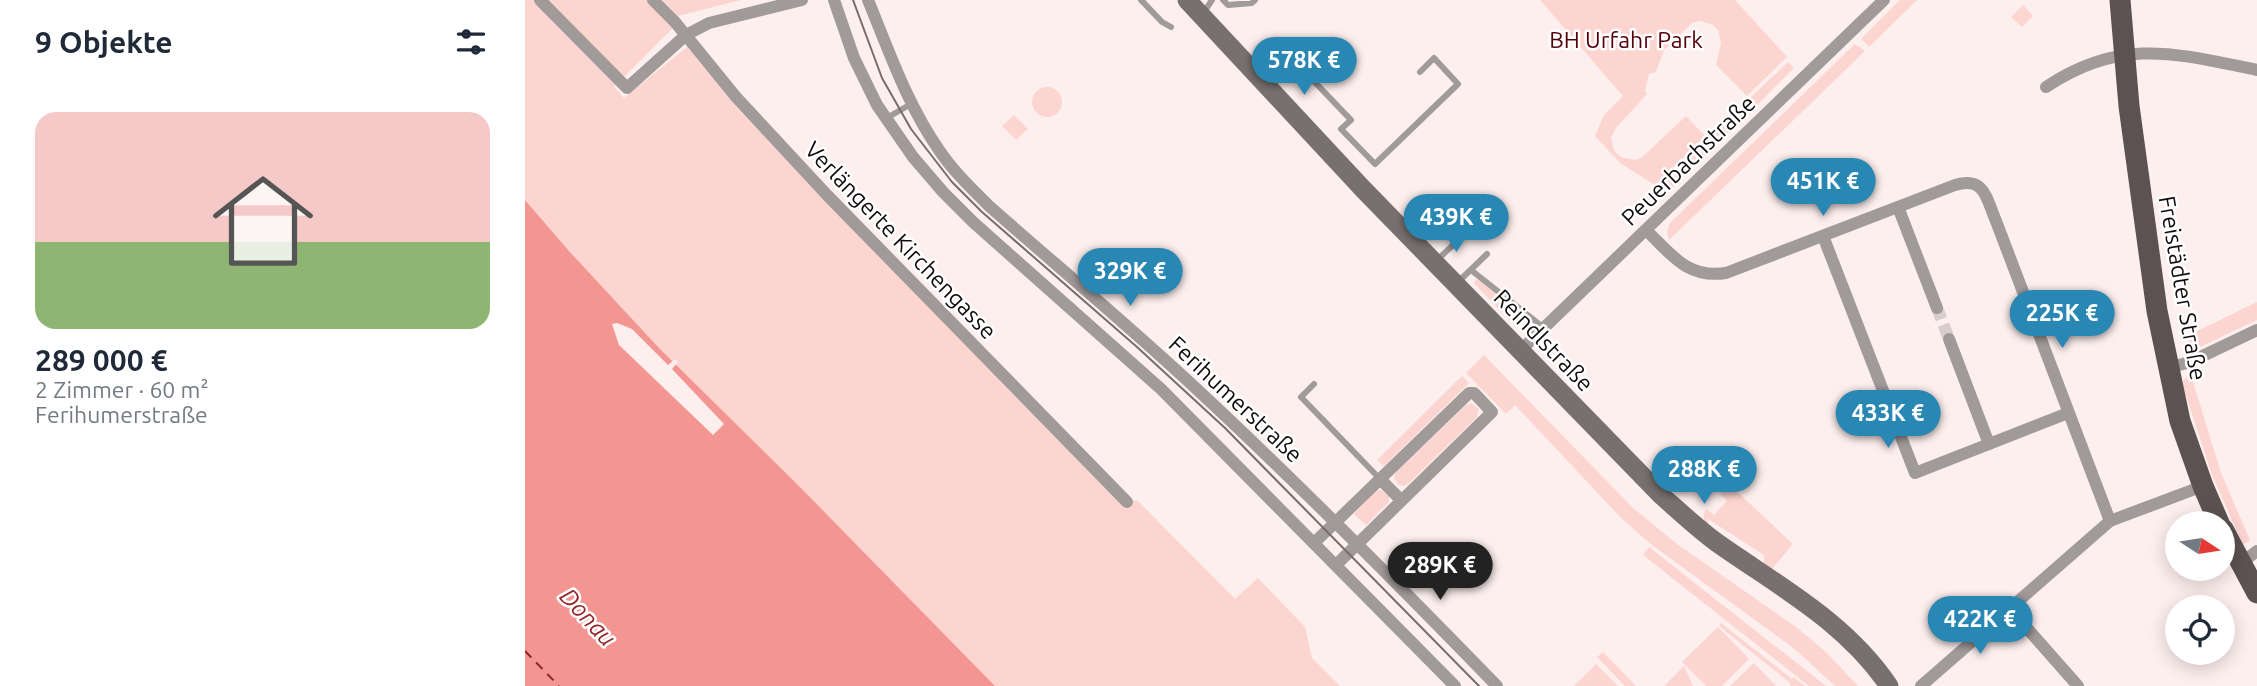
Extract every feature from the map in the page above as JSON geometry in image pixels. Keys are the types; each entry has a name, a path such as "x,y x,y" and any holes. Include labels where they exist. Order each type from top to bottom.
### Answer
{"main road":[{"name":"Freistädter Straße","path":"2120,0 2134,152 2157,311 2180,421 2214,511"},
{"path":"2235,542 2249,558 2257,593"}],"street":[{"path":"540,0 627,88 686,35 709,23 802,0"},
{"name":"Verlängerte Kirchengasse","path":"653,0 686,35 736,97 828,196 1128,502"},
{"name":"Ferihumerstraße","path":"834,0 854,58 885,119 913,157 966,216 1134,363 1455,686"},
{"name":"Ferihumerstraße","path":"867,0 912,103 939,151 959,176 989,206 1180,374 1441,625 1497,686"},
{"name":"Reindlstraße","path":"1187,0 1206,8 1268,88 1641,475 1684,517 1713,540 1834,624 1869,659 1889,686"},
{"name":"Peuerbachstraße","path":"1521,351 1884,0"},
{"path":"2046,87 2083,65 2145,52 2257,70"},
{"path":"1646,230 1692,271 1714,275 1726,273 1967,181 1975,183 1983,191 2110,522"},
{"path":"1898,207 1937,308"},
{"path":"1823,236 1915,473 2069,413"},
{"path":"2168,368 2190,362 2257,330"},
{"path":"1949,339 1989,444"},
{"path":"1314,543 1470,392 1474,393 1492,412 1336,565"},
{"path":"1381,479 1401,500"},
{"path":"1921,686 2110,522 2203,486"},
{"path":"2010,609 2078,686"}],"lane":[{"path":"1141,0 1162,22 1171,27"},
{"path":"1223,0 1228,5 1254,1"},
{"path":"1269,43 1291,66 1308,75 1351,120 1341,129 1375,164 1458,84 1434,58 1420,72"},
{"path":"1268,88 1291,66"},
{"path":"885,119 912,103"},
{"path":"1414,240 1438,218 1423,202"},
{"path":"1435,262 1466,233"},
{"path":"1456,284 1487,254"},
{"path":"1471,270 1543,328"},
{"path":"1314,384 1301,397 1381,479"}],"green space":[{"path":"525,0 647,0 673,28 614,87 624,98 687,47 741,112 1122,503 1137,500 1235,599 1258,578 1305,627 1312,658 1340,686 995,686 659,348 525,200"},
{"path":"662,0 741,0 678,16"},
{"name":"BH Urfahr Park","path":"1540,0 1735,0 1787,57 1747,96 1716,65 1721,43 1718,30 1713,25 1700,21 1692,23 1664,50 1656,72 1649,74 1645,91 1647,94 1615,129 1611,138 1614,151 1621,157 1635,160 1641,158 1686,116 1705,136 1655,185 1620,163 1595,136 1604,115 1623,96"},
{"path":"1900,0 1917,0 1869,47 1862,40 1863,37"},
{"path":"2023,5 2033,16 2022,27 2011,17"},
{"path":"1855,44 1865,51 1669,240 1667,232 1670,223"},
{"path":"1788,62 1794,68 1756,106 1749,99"},
{"path":"1047,87 1058,91 1062,102 1058,113 1047,117 1036,113 1032,102 1036,91"},
{"path":"1014,115 1028,129 1016,140 1002,126"},
{"path":"1727,121 1733,128 1650,209 1637,206"},
{"path":"1477,279 1501,298 1499,301 1516,315 1510,321 1474,283"},
{"path":"2257,302 2257,320 2192,351 2187,336"},
{"path":"1484,355 1633,508 1677,544 1796,627 1827,653 1858,686 1835,686 1796,650 1652,545 1622,519 1515,405 1506,414 1466,373"},
{"path":"2190,372 2221,473 2250,540 2243,545 2235,527 2235,511 2228,511 2212,475 2182,383"},
{"path":"1462,376 1469,383 1384,466 1377,460"},
{"path":"1471,403 1479,409 1477,417 1408,484 1398,485 1394,477 1396,472"},
{"path":"1730,485 1793,544 1772,569 1764,566 1764,555 1708,519 1708,530 1707,528 1704,517 1706,509 1714,515 1727,501 1720,494"},
{"path":"1381,490 1389,496 1389,502 1366,525 1354,514 1375,491"},
{"path":"1649,547 1826,686 1809,686 1643,555"},
{"path":"1721,623 1792,679 1793,677 1805,686 1791,686 1719,626"},
{"path":"1718,627 1749,659 1722,686 1706,686 1682,662"},
{"path":"1603,652 1636,686 1625,686 1597,657"},
{"path":"1754,663 1776,686 1730,686"},
{"path":"1596,664 1618,686 1574,686"},
{"path":"1684,666 1693,686 1664,686"}],"water":[{"name":"Donau","path":"525,200 659,348 995,686 525,686"}],"pier":[{"path":"617,323 632,329 668,365 675,359 678,362 672,369 724,424 713,435 619,345 612,324"}],"ferry route":[{"path":"525,651 559,686"}],"tunnel":[{"path":"1937,308 1949,339"}],"tram line":[{"path":"853,0 882,78 911,129 952,182 982,212 1225,428 1479,686"}]}
